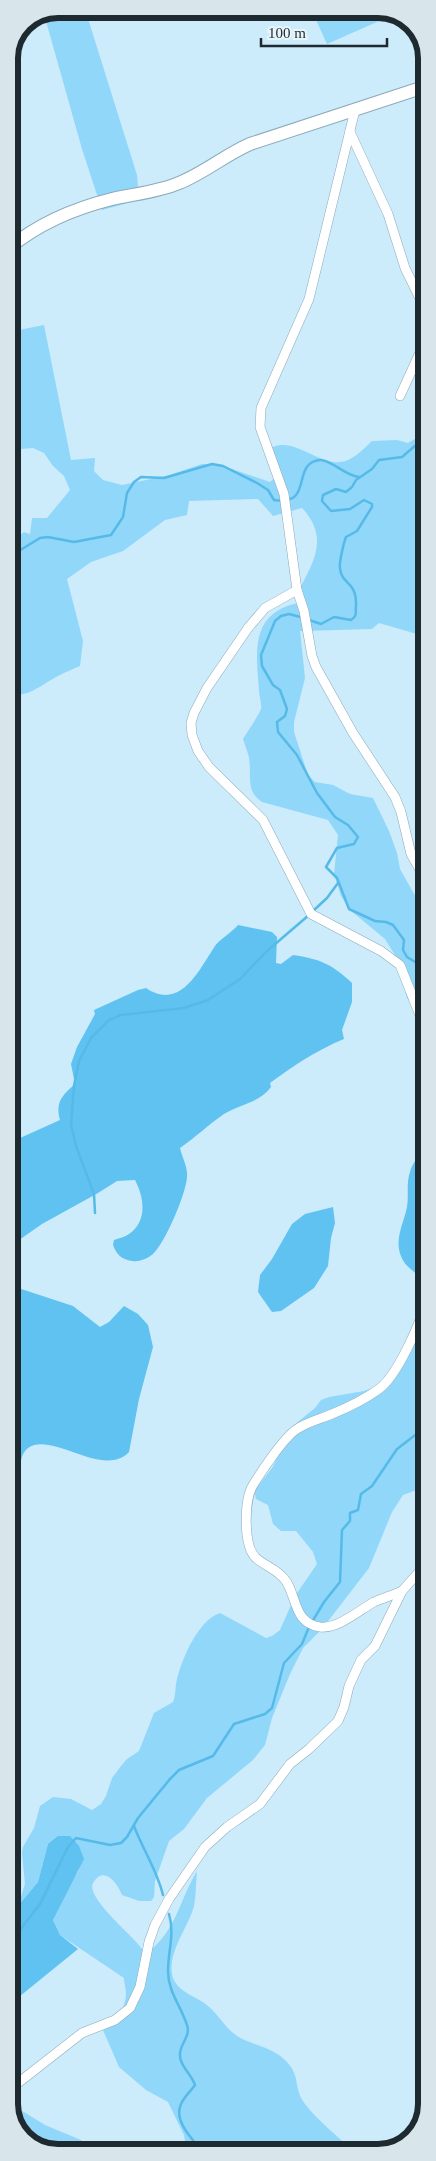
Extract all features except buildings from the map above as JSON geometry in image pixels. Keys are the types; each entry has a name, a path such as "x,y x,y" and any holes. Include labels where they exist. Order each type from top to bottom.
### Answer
{"street":[{"path":"18,241 30,232 69,214 112,200 180,182 231,152 250,144 418,89"},
{"path":"355,110 309,299 260,413 260,427 284,494 297,590 305,615 312,656 316,667 353,733 395,797 401,812 411,854 418,866"},
{"path":"350,132 388,214 405,268 418,295"},
{"path":"400,396 418,357"},
{"path":"297,590 266,608 248,628 207,688 194,713 191,723 192,735 198,751 209,767 263,820 311,914 381,951 400,965 418,1008"},
{"path":"402,1591 376,1601 329,1628 317,1627 304,1621 297,1612 286,1581 255,1557 250,1548 247,1530 247,1495 278,1450 295,1430 364,1398 389,1380 418,1325"},
{"path":"18,2082 82,2033 115,2020 130,2008 140,1987 149,1942 155,1925 169,1899 205,1847 227,1827 260,1804 290,1764 309,1749 338,1720 344,1707 349,1686 361,1660 375,1646 402,1591 418,1572"}],"shaded area":[{"path":"50,18 88,18 137,175 139,200 102,210 82,149 46,20"},
{"path":"315,18 386,18 327,44"},
{"path":"44,325 71,460 95,458 94,471 103,480 122,485 170,475 202,464 220,465 270,482 276,477 267,451 276,446 294,447 331,462 340,462 353,457 372,441 397,440 408,443 418,437 418,634 379,623 372,629 300,631 305,678 294,722 294,732 308,775 315,782 333,785 350,794 373,798 389,831 397,853 400,869 418,901 418,1014 407,998 395,955 385,939 350,910 341,896 334,874 338,835 328,820 262,802 253,793 251,788 249,758 243,739 261,709 257,662 259,636 271,615 282,608 298,603 296,596 316,552 316,530 311,519 302,508 273,516 258,499 189,501 187,515 165,520 123,551 91,562 67,579 83,641 80,666 40,687 18,695 18,537 24,532 30,534 32,518 47,518 70,490 64,476 53,466 44,453 33,448 18,449 18,330"},
{"path":"238,925 272,932 277,937 276,963 281,964 293,955 311,958 325,963 338,971 352,983 352,1002 342,1030 344,1039 324,1048 296,1065 270,1083 271,1087 261,1097 224,1114 180,1148 186,1166 186,1185 174,1218 163,1240 153,1254 143,1260 132,1261 122,1258 113,1245 114,1240 127,1235 135,1229 142,1216 141,1194 135,1180 117,1181 42,1224 18,1241 18,1139 60,1120 59,1104 66,1092 75,1084 71,1064 77,1047 95,1014 94,1010 146,988 158,994 169,995 179,991 196,975 217,944"},
{"path":"418,1158 418,1275 406,1265 399,1250 400,1231 407,1207 408,1180"},
{"path":"333,1207 335,1223 331,1238 328,1266 314,1288 281,1311 272,1312 258,1292 260,1275 272,1259 292,1224 305,1214"},
{"path":"18,1288 73,1306 100,1327 109,1322 124,1306 138,1314 148,1325 153,1347 139,1399 129,1452 118,1459 106,1460 92,1458 50,1445 38,1444 28,1448 23,1453 20,1469 20,1495 18,1503"},
{"path":"418,1330 418,1489 403,1495 392,1512 369,1568 322,1629 303,1648 272,1718 265,1745 253,1760 207,1798 184,1829 169,1841 155,1881 154,1897 151,1901 139,1901 122,1895 114,1881 102,1875 93,1883 92,1889 111,1916 142,1949 148,1952 157,1944 171,1925 197,1871 194,1906 173,1956 172,1974 174,1980 187,1993 208,2006 237,2036 274,2052 287,2062 295,2074 301,2097 305,2104 344,2143 184,2143 184,2135 168,2102 146,2090 119,2067 103,2030 116,2019 122,2009 126,1999 124,1978 60,1935 53,1920 64,1894 79,1870 48,1844 38,1882 18,1906 25,1884 23,1847 34,1828 40,1806 53,1797 71,1799 92,1810 101,1804 112,1778 127,1759 139,1751 154,1713 173,1702 177,1679 187,1651 198,1632 212,1617 220,1613 266,1638 280,1630 295,1596 317,1564 313,1552 296,1531 281,1531 273,1524 268,1505 256,1499 254,1491 272,1468 294,1425 315,1408 321,1400 364,1391 388,1382"},
{"path":"58,1836 70,1836 79,1846 84,1859 53,1920 60,1935 78,1949 18,1998 18,1906 38,1882 48,1844"},
{"path":"18,2110 84,2143 55,2143 35,2137 27,2130"}],"waterway":[{"path":"309,620 321,624 334,617 351,620 355,617 356,598 352,587 341,573 341,557 346,537 357,531 372,507 372,504 364,500 350,509 331,511 322,501 323,495 336,489 346,492 356,480 372,469 379,460 402,457 418,444"},
{"path":"18,551 40,538 48,537 74,542 111,535 123,517 127,493 134,482 141,477 164,478 212,464 223,466 257,483 268,490 274,500 287,500 294,497 299,491 306,468 311,463 320,460 324,460 349,474 359,477"},
{"path":"304,618 289,614 281,616 275,621 261,655 262,666 273,685 280,690 287,709 285,716 277,722 278,732 297,755 317,793 335,817 348,825 358,837 354,844 337,848 326,867 337,878 349,909 375,921 393,925 404,940 403,950 407,957 418,964"},
{"path":"313,911 327,898 338,883"},
{"path":"95,1213 94,1194 76,1146 71,1124 74,1086 79,1061 91,1038 109,1020 121,1015 184,1008 208,1000 240,979 267,951 309,915"},
{"path":"312,1622 324,1602 340,1582 342,1530 350,1521 350,1513 358,1510 361,1494 372,1486 397,1449 418,1433"},
{"path":"18,1932 40,1904 68,1847 76,1838 110,1845 121,1843 127,1837 138,1818 179,1770 213,1756 234,1724 265,1714 272,1708 284,1663 302,1644 309,1627"},
{"path":"134,1826 163,1895"},
{"path":"169,1914 171,1922 168,1963 170,1986 188,2029 187,2036 180,2050 180,2058 195,2085 184,2099 179,2110 185,2130 196,2143"}]}
